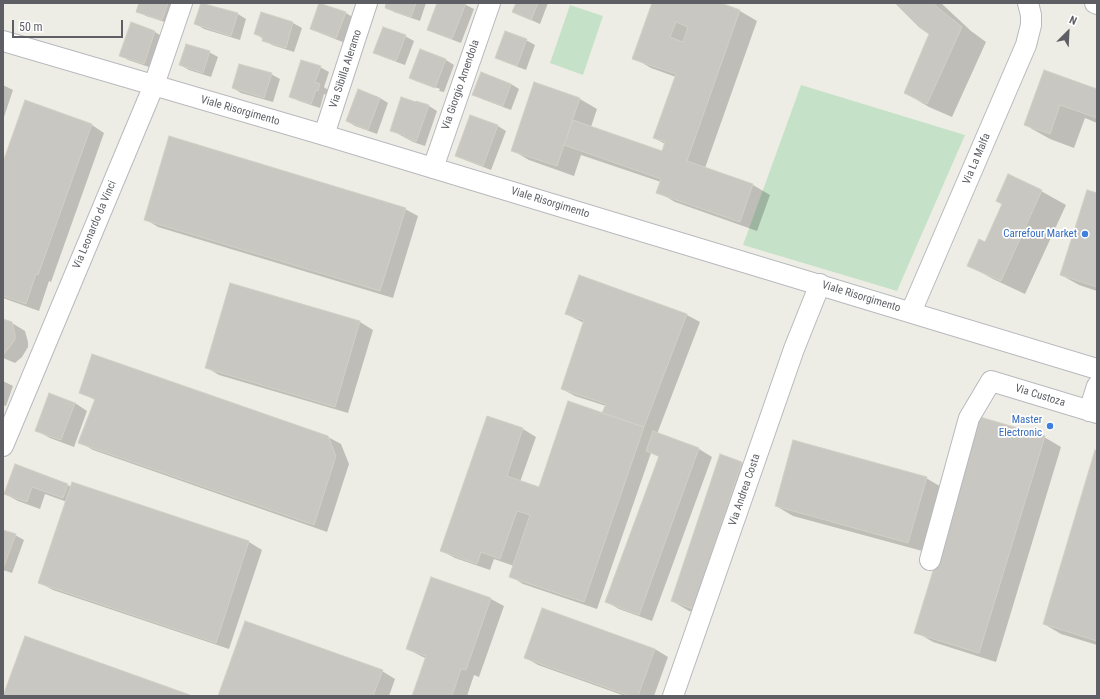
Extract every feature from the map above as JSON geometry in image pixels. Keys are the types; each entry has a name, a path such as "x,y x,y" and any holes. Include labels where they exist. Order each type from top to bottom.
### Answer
{"street":[{"name":"Via Leonardo da Vinci","path":"3,446 7,423 154,86 182,3"},
{"name":"Via Sibilla Aleramo","path":"324,135 367,3"},
{"name":"Via Giorgio Amendola","path":"433,168 490,3"},
{"name":"Via La Malfa","path":"911,312 1026,45 1031,25 1031,15 1028,3"},
{"name":"Viale Risorgimento","path":"3,41 324,135 1097,369"},
{"name":"Via Andrea Costa","path":"673,696 791,357 820,284"},
{"name":"Via Custoza","path":"930,560 970,418 991,381 1093,412 1097,386"}],"green space":[{"path":"570,5 603,16 583,75 550,63"},
{"path":"801,85 965,135 897,291 743,245"}],"building":[{"path":"139,3 168,3 162,20 136,12"},
{"path":"201,3 238,13 231,36 194,24"},
{"path":"319,3 346,12 336,38 310,29"},
{"path":"386,3 416,3 411,17 385,8"},
{"path":"437,3 466,3 452,39 427,30"},
{"path":"516,3 538,3 531,20 512,12"},
{"path":"652,3 721,3 740,10 687,161 753,184 740,222 656,193 661,179 564,145 573,120 662,151 665,142 653,138 676,74 632,59","holes":["676,22 688,27 683,42 670,37"]},
{"path":"895,3 932,3 962,27 927,104 904,93 929,34 919,27"},
{"path":"261,12 293,22 286,48 262,41 263,37 254,34"},
{"path":"131,22 155,31 144,64 119,56"},
{"path":"383,27 406,35 396,61 373,53"},
{"path":"505,31 527,39 517,66 495,58"},
{"path":"186,44 210,51 203,73 179,65"},
{"path":"420,49 446,59 435,88 409,78"},
{"path":"301,60 321,66 315,82 320,84 311,104 289,97"},
{"path":"239,64 272,73 264,98 232,88"},
{"path":"1044,70 1097,89 1097,118 1060,105 1050,134 1024,125"},
{"path":"481,72 511,84 503,106 472,95"},
{"path":"534,82 580,98 557,166 511,151"},
{"path":"358,89 380,98 368,130 346,121"},
{"path":"401,97 429,105 416,142 404,137 404,135 390,131"},
{"path":"25,100 92,124 38,275 36,274 26,304 3,296 3,162"},
{"path":"470,115 498,125 483,166 455,156"},
{"path":"169,136 406,208 380,291 144,220"},
{"path":"1008,174 1042,190 1001,281 967,266 979,239 985,242 1002,204 996,201"},
{"name":"Carrefour Market","path":"1087,190 1097,193 1097,287 1060,275"},
{"path":"579,275 687,314 644,427 602,413 606,404 561,389 584,320 565,314"},
{"path":"230,283 360,321 335,407 205,368"},
{"path":"3,319 12,322 15,339 3,355"},
{"path":"92,354 328,436 336,456 314,525 78,443 95,399 79,393"},
{"path":"49,393 75,403 61,440 35,431"},
{"path":"568,401 644,427 584,602 509,577 530,515 517,511 500,559 481,552 477,564 440,551 487,416 523,428 507,476 539,487"},
{"path":"980,417 1045,436 979,653 914,633"},
{"path":"653,431 699,448 639,615 605,602 659,456 646,451"},
{"path":"793,440 927,477 908,543 775,506"},
{"path":"1095,450 1097,451 1097,641 1043,624"},
{"path":"720,454 742,462 693,609 671,601"},
{"path":"15,464 68,484 63,498 32,487 27,502 4,494"},
{"path":"72,482 249,541 216,643 38,583"},
{"path":"3,530 16,534 3,569"},
{"path":"431,577 491,598 466,670 461,669 452,696 412,696 426,656 406,649"},
{"path":"542,608 655,649 638,696 630,696 524,658"},
{"path":"245,621 383,670 373,696 218,696"},
{"path":"25,636 190,695 190,696 3,696"}],"place":[{"name":"Carrefour Market","path":"1085,234"},
{"name":"Master Electronic","path":"1050,426"}]}
